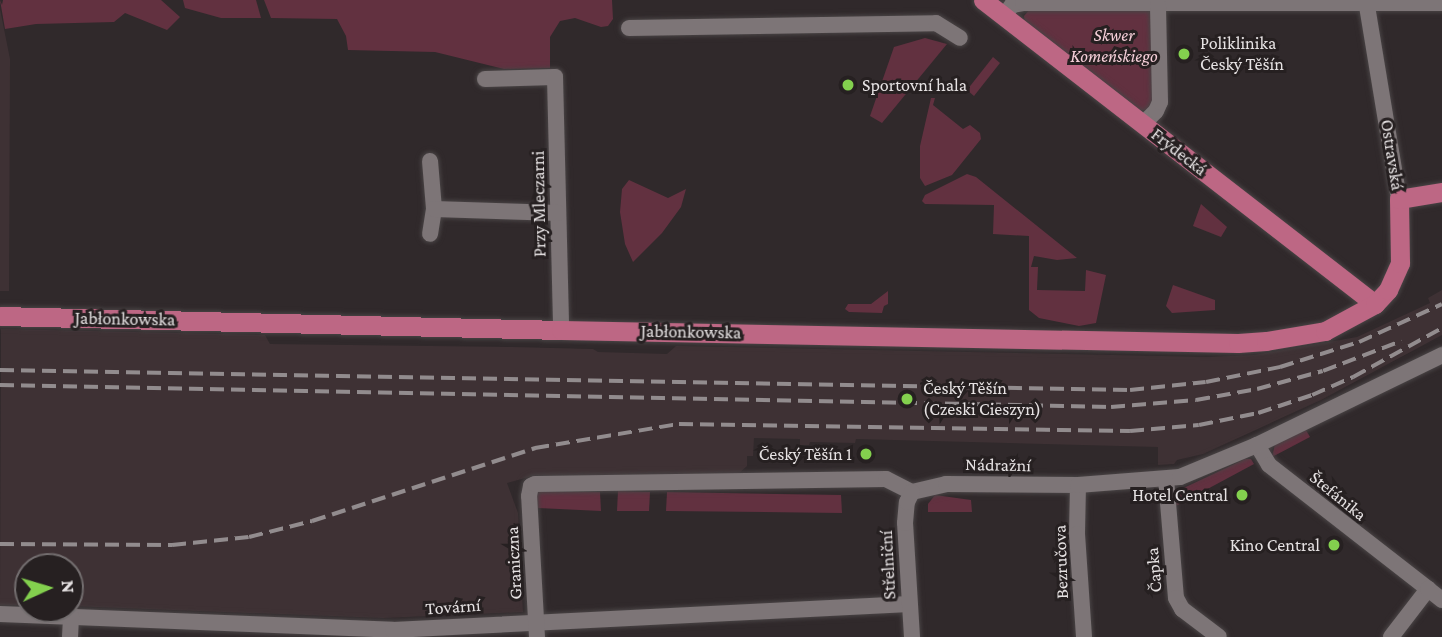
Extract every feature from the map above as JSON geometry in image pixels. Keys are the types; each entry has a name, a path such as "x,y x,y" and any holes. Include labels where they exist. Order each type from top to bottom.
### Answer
{"main road":[{"name":"Frýdecká","path":"983,0 1375,304"},
{"path":"1399,199 1442,192"},
{"name":"Ostravská","path":"1375,304 1388,290 1400,263 1399,199"},
{"name":"Jabłonkowska","path":"0,316 1238,343 1325,331 1375,304"}],"street":[{"path":"1004,16 1012,5 1023,3 1442,4"},
{"name":"Ostravská","path":"1362,3 1399,199"},
{"path":"1143,124 1156,111 1160,102 1158,5"},
{"path":"629,28 936,23 960,38"},
{"name":"Przy Mleczarni","path":"485,79 555,77 561,330"},
{"path":"430,161 434,209 430,234"},
{"path":"434,209 558,213"},
{"name":"Nádražní","path":"912,492 946,484 1078,485 1166,479 1194,473 1439,358"},
{"name":"Štefánika","path":"1257,445 1269,465 1442,600"},
{"name":"Graniczna","path":"537,629 531,486 540,483 886,479 912,492"},
{"name":"Čapka","path":"1166,479 1176,598 1182,609 1219,637"},
{"name":"Bezručova","path":"1078,485 1077,534 1084,637"},
{"name":"Střelniční","path":"912,492 905,509 912,637"},
{"path":"1391,637 1428,589"},
{"name":"Tovární","path":"84,617 393,634 537,629 909,604"}],"shaded area":[{"path":"0,9 10,59 9,291 0,291"},
{"path":"1442,290 1442,335 1321,400 1203,454 1177,460 1174,464 1158,465 1158,447 856,439 855,443 810,442 809,445 800,445 800,439 754,438 753,456 747,456 747,466 736,476 536,475 507,483 518,513 523,612 383,618 84,607 84,553 14,553 14,605 0,605 1,329 265,335 270,344 593,349 598,352 667,354 676,346 1208,357 1254,355 1357,337 1430,303 1428,298"}],"green space":[{"path":"0,0 2,5 3,0 161,0 180,17 167,30 125,13 114,22 36,24 5,29"},
{"path":"183,0 256,0 261,18 221,18 185,8"},
{"path":"264,0 612,0 613,19 608,26 601,27 575,18 560,21 550,37 550,68 504,69 435,52 348,50 346,36 337,19 271,18"},
{"name":"Skwer Komeńskiego","path":"1031,8 1152,10 1156,102 1150,109 1137,111 1025,25 1024,16"},
{"path":"925,38 947,44 882,123 870,116 894,47"},
{"path":"993,57 1000,63 974,96 967,90"},
{"path":"931,98 935,98 933,105 963,129 970,125 980,133 981,139 952,175 925,186 920,178 920,146"},
{"path":"967,174 976,177 1077,258 1057,260 1034,256 1031,267 1038,267 1037,290 1085,291 1086,270 1106,275 1096,323 1079,326 1039,318 1029,310 1029,236 993,234 994,205 925,204 922,201 925,195"},
{"path":"629,180 668,198 686,189 681,207 662,233 633,262 625,244 620,212 622,189"},
{"path":"1201,204 1227,227 1221,237 1193,226"},
{"path":"1173,285 1215,300 1215,310 1172,313 1166,306"},
{"path":"888,291 888,304 884,306 882,313 849,312 845,309 848,304 871,304"},
{"path":"1306,430 1310,437 1272,457 1275,444"},
{"path":"1245,459 1251,459 1254,464 1174,507 1173,493"},
{"path":"536,491 600,492 601,511 538,508"},
{"path":"618,491 650,492 649,511 617,511"},
{"path":"667,492 841,495 842,513 666,511"},
{"path":"935,495 971,500 972,512 928,512 928,504"}],"railway":[{"path":"0,370 1130,390 1206,382 1280,367 1359,342 1442,304"},
{"path":"0,544 172,545 249,537 312,521 535,448 679,424 1130,431 1199,425 1258,413 1312,395 1353,377 1442,328"},
{"path":"0,385 1111,407 1196,400 1257,389 1323,371 1401,341"}],"place":[{"name":"Poliklinika Český Těšín","path":"1184,54"},
{"name":"Sportovní hala","path":"848,85"},
{"name":"Český Těšín (Czeski Cieszyn)","path":"907,399"},
{"name":"Český Těšín 1","path":"866,454"},
{"name":"Hotel Central","path":"1242,495"},
{"name":"Kino Central","path":"1334,545"}]}
